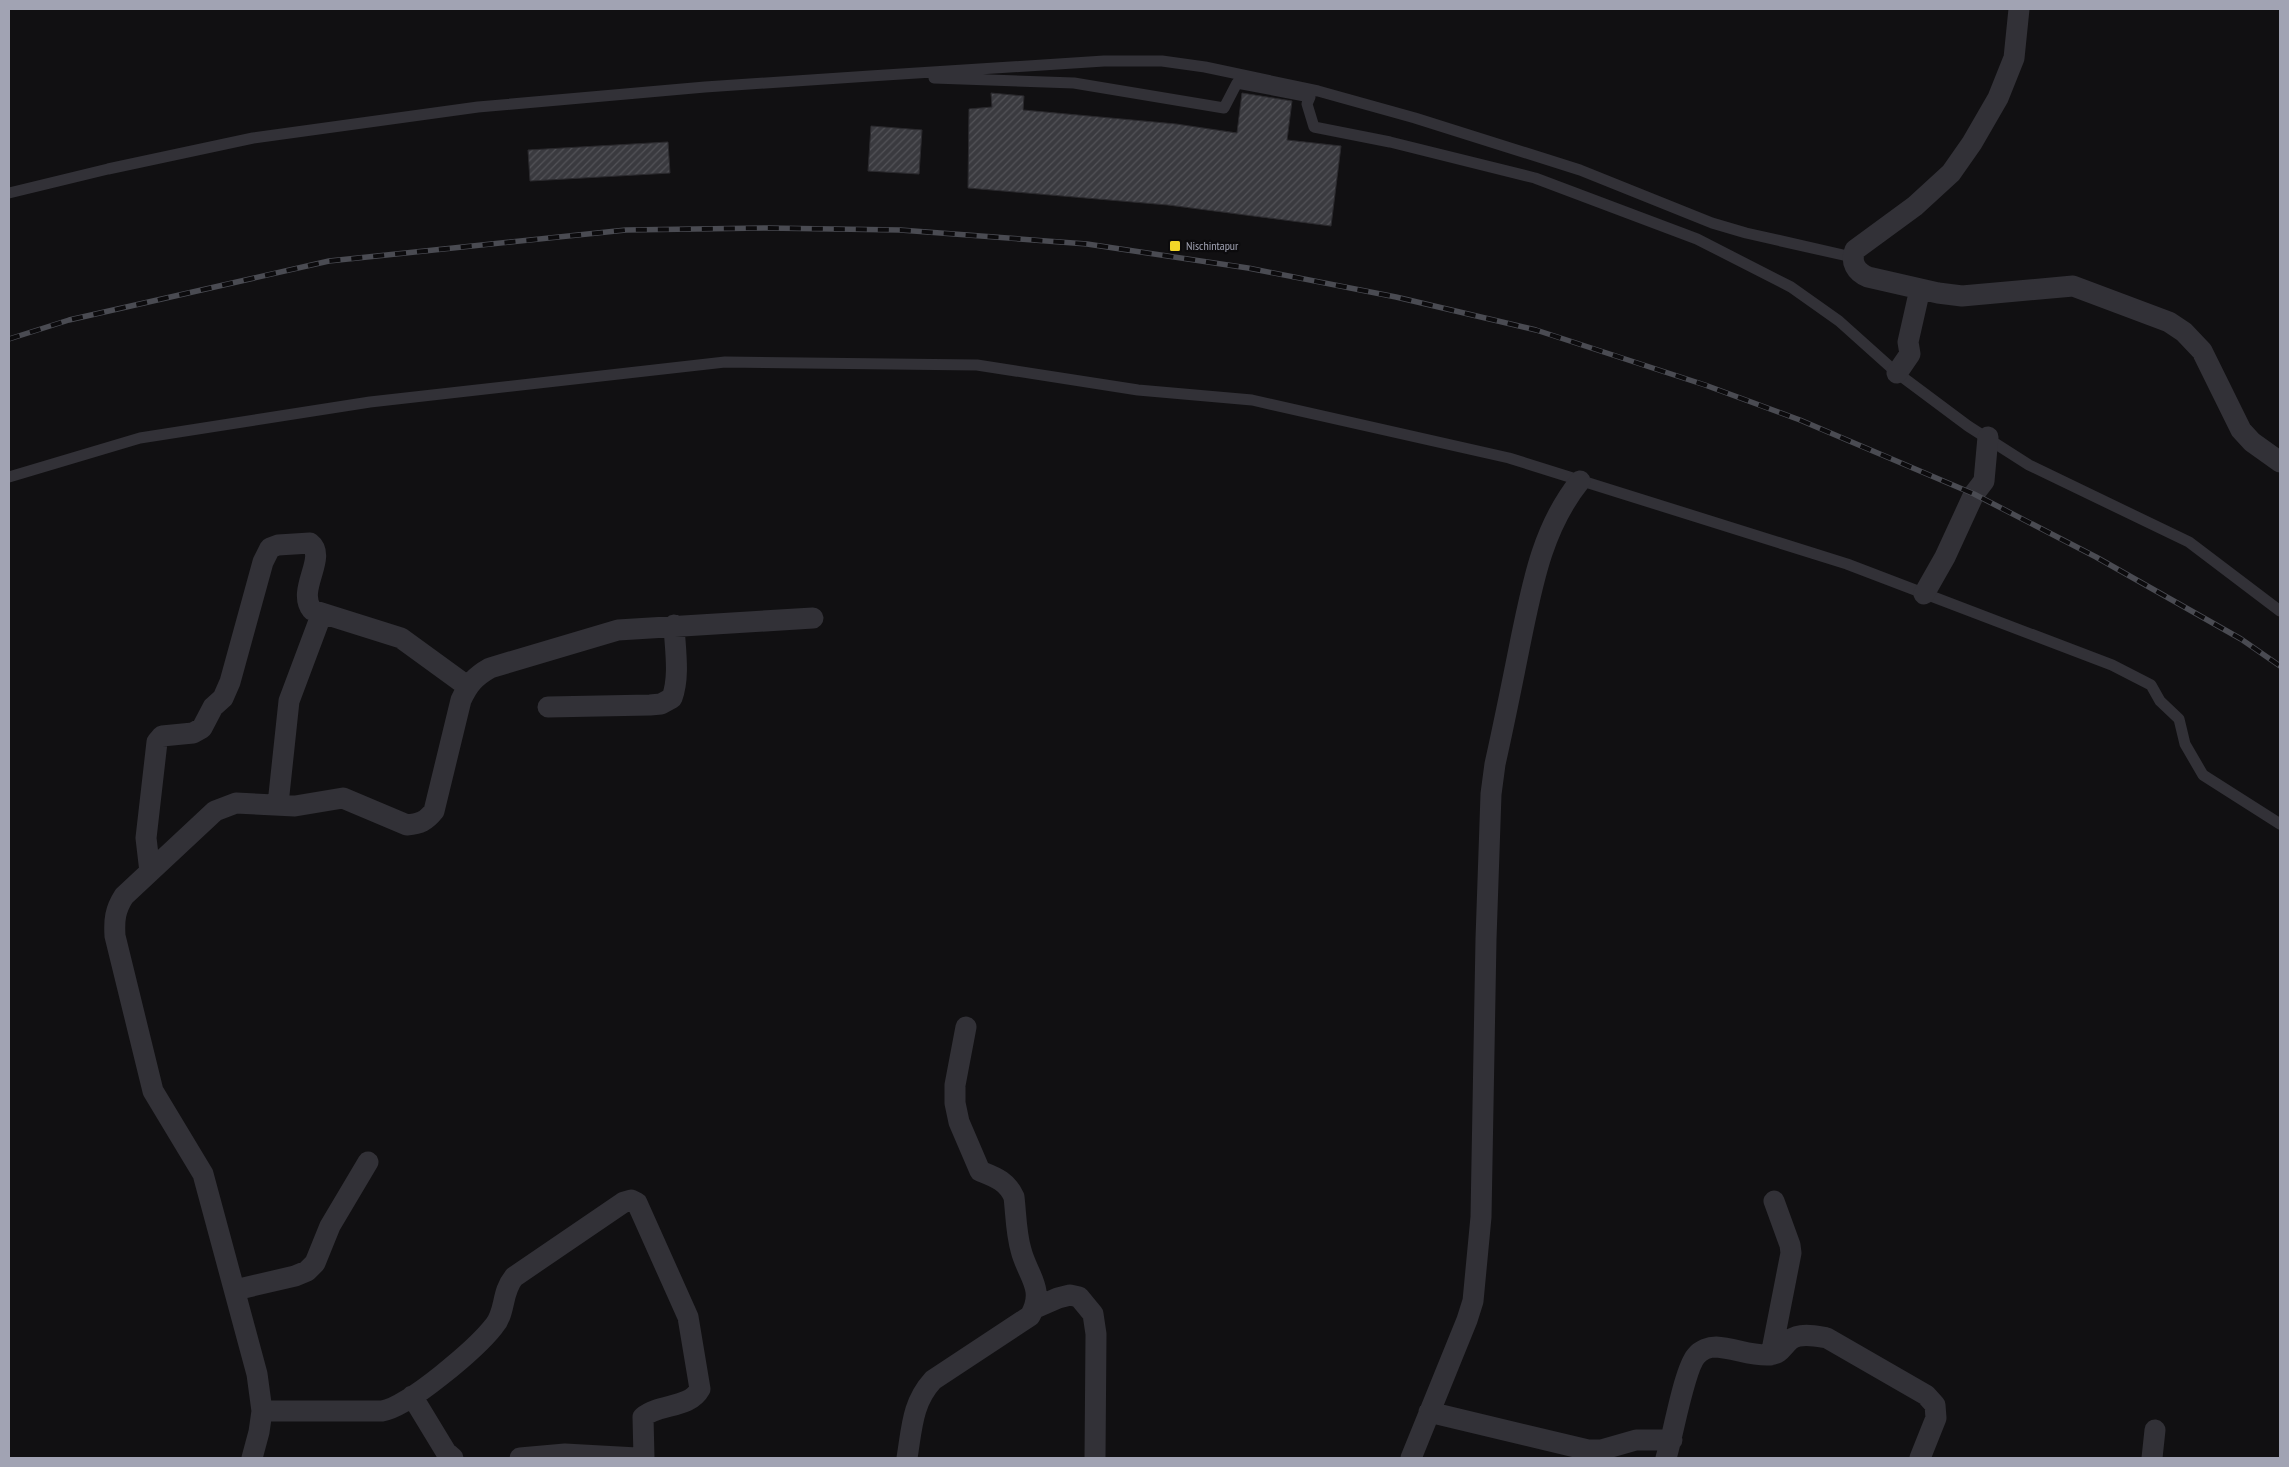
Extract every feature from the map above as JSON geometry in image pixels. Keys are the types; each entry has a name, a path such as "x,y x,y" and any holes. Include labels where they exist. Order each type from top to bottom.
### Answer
{"street":[{"path":"2019,9 2014,58 1998,98 1972,143 1951,173 1914,206 1855,250 1852,257 1853,264 1862,274 1962,296 2073,286 2169,322 2184,332 2202,351 2241,430 2252,442 2280,462"},
{"path":"1897,373 1910,354 1908,342 1920,288"},
{"path":"1924,594 1947,552 1974,494 1984,481 1988,437"},
{"path":"1411,1458 1473,1301 1481,1210 1486,939 1491,794 1495,764 1536,568 1547,535 1565,500 1580,481"},
{"path":"150,872 146,838 157,742 162,736 193,732 202,728 213,706 223,698 230,682 263,562 270,548 278,545 310,543 315,547 317,554 307,594 307,604 312,610 401,638 467,686"},
{"path":"278,804 289,701 322,613"},
{"path":"252,1458 260,1432 262,1411 257,1374 203,1174 153,1091 115,936 116,908 124,896 215,811 236,803 295,806 344,798 407,825 418,824 427,820 434,811 461,700 467,686 476,676 490,668 618,630 812,618"},
{"path":"548,707 650,706 661,704 672,698 676,688 674,626"},
{"path":"907,1458 915,1411 923,1392 933,1380 1030,1316 1035,1308 1037,1298 1036,1286 1021,1251 1014,1197 1002,1180 980,1171 959,1122 955,1085 966,1027"},
{"path":"234,1290 295,1276 307,1270 314,1263 330,1226 368,1162"},
{"path":"262,1411 391,1410 455,1363 494,1326 500,1317 504,1294 514,1277 624,1202 631,1200 637,1203 688,1316 700,1389 689,1400 650,1411 643,1417 644,1458"},
{"path":"1771,1355 1791,1253 1790,1244 1774,1201"},
{"path":"1035,1308 1070,1295 1079,1297 1093,1314 1096,1334 1095,1458"},
{"path":"1429,1412 1588,1450 1602,1450 1636,1440 1669,1449 1688,1372 1696,1356 1703,1350 1715,1347 1771,1355 1781,1352 1791,1340 1799,1336 1827,1338 1926,1395 1935,1405 1936,1418 1920,1458"},
{"path":"412,1396 446,1452 453,1458"},
{"path":"2152,1458 2155,1430"},
{"path":"520,1458 565,1454 637,1458"}],"lane":[{"path":"9,193 108,169 253,138 478,107 704,87 870,76 1104,61 1162,62 1205,67 1318,91 1415,118 1580,170 1712,223 1746,233 1852,257"},
{"path":"870,76 1074,83 1224,108 1237,82 1310,97 1307,104 1314,127 1390,142 1535,178 1697,240 1791,287 1839,320 1897,373 1968,426 1988,437 2029,465 2189,542 2280,611"},
{"path":"9,477 140,438 370,402 725,362 977,365 1138,390 1252,400 1509,458 1847,564 2112,665 2151,685 2160,701 2179,719 2185,744 2203,775 2280,824"}],"building":[{"path":"991,93 1024,96 1023,110 1176,124 1237,133 1242,93 1292,101 1287,140 1341,146 1331,226 1168,205 968,188 969,109 992,107"},
{"path":"871,126 922,130 919,174 868,171"},
{"path":"668,142 670,173 530,181 528,150"}],"railway":[{"path":"9,339 69,320 329,261 626,230 766,228 900,230 1087,244 1248,268 1396,297 1536,330 1705,385 1800,420 1974,494 2096,557 2241,639 2280,666"}],"place":[{"name":"Nischintapur","path":"1175,246"}]}
